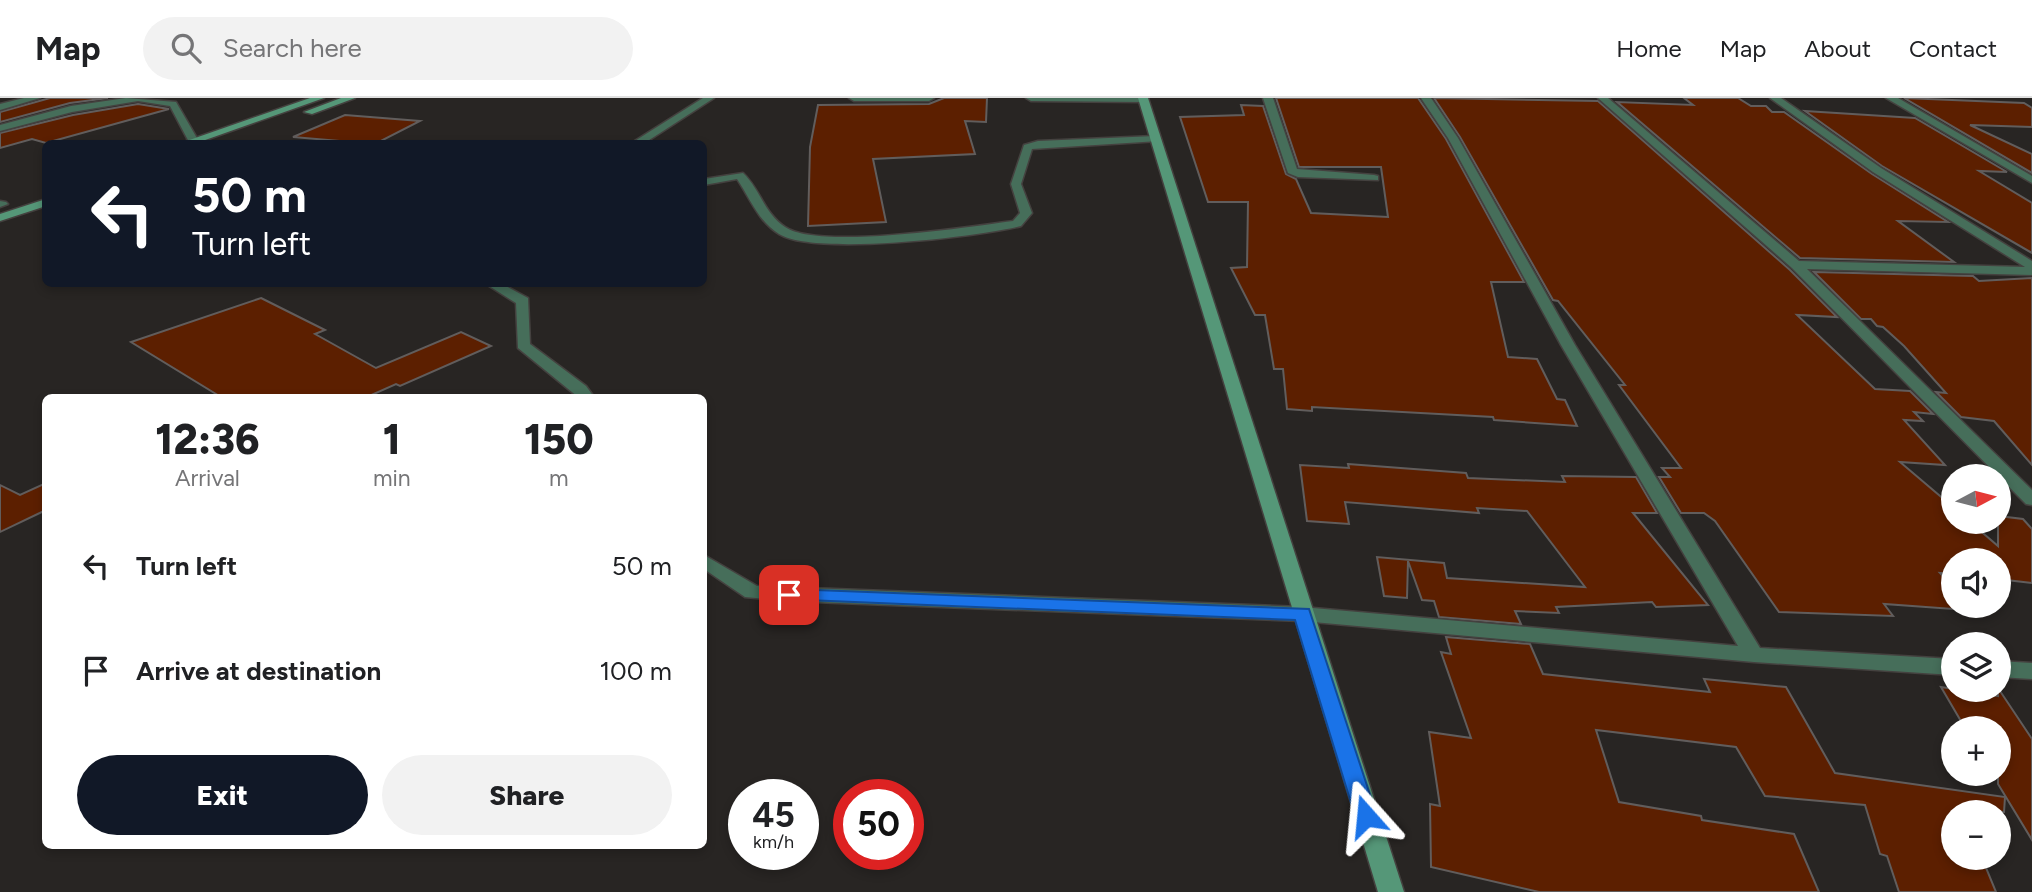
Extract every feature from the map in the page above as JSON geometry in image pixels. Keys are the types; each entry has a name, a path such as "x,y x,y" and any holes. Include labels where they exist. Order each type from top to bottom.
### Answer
{"main road":[{"path":"194,140 319,98"},
{"path":"228,140 349,98"},
{"path":"1143,99 1391,892"},
{"path":"1,204 42,191"},
{"path":"0,218 42,203"}],"street":[{"path":"0,107 35,98"},
{"path":"641,140 709,98"},
{"path":"854,98 929,98"},
{"path":"1031,98 1143,99"},
{"path":"1268,98 1292,171 1298,174 1374,178"},
{"path":"1426,98 1453,138 1568,345 1754,655"},
{"path":"1603,98 1796,265 2032,500"},
{"path":"1775,98 1877,170 2032,269"},
{"path":"1891,98 2032,180"},
{"path":"0,128 52,113 136,99 173,104 187,140"},
{"path":"707,181 739,175 773,224 791,235 847,238 980,230 1017,224 1026,213 1016,184 1028,147 1038,144 1155,139"},
{"path":"1796,265 2032,269"},
{"path":"499,287 523,300 523,345 584,394"},
{"path":"707,563 752,592 1302,614 1754,655 1941,666"},
{"path":"2011,670 2032,671"}],"building":[{"path":"50,98 108,98 70,103 0,122 0,112"},
{"path":"944,98 987,98 986,122 965,121 975,154 873,159 886,222 808,226 810,147 818,105 929,104"},
{"path":"1276,98 1418,98 1446,139 1524,282 1491,282 1508,357 1537,359 1557,399 1565,400 1577,426 1494,420 1493,417 1312,407 1312,411 1287,409 1283,369 1274,369 1265,315 1255,315 1231,268 1247,267 1248,202 1208,202 1180,117 1244,115 1241,105 1263,106 1286,174 1296,179 1311,213 1388,217 1381,167 1299,167"},
{"path":"1434,98 1598,101 1790,270 1837,317 1797,315 1875,389 1910,391 1933,414 1914,412 1923,421 1904,420 1944,464 1900,462 1941,497 1941,534 1984,534 1998,546 1998,534 2011,534 2011,518 2023,519 2032,529 2032,583 2011,581 2011,548 1941,548 1941,608 1884,604 1893,616 1779,612 1715,521 1704,513 1681,513 1659,477 1670,477 1662,468 1681,468 1619,385 1625,385 1558,301 1553,300 1460,137"},
{"path":"1684,98 1738,98 1751,106 1766,106 1772,112 1784,112 1872,174 1948,222 1898,221 1954,262 1800,258 1617,102 1693,105"},
{"path":"1904,98 2024,103 2032,108 2032,127 1970,125 2032,154 2032,173"},
{"path":"138,104 169,109 57,140 42,142 32,139 0,148 0,133 73,115"},
{"path":"1805,111 1915,118 2007,172 1979,171 2032,203 2032,253 1882,166"},
{"path":"345,115 420,121 383,140 293,137"},
{"path":"1814,272 1973,276 1979,281 2032,278 2032,465 1994,421 1961,417 1936,392 1946,393 1904,346 1871,319 1861,319"},
{"path":"261,298 325,330 315,334 376,368 461,332 491,346 400,386 396,384 374,394 216,394 131,342"},
{"path":"1348,464 1466,473 1468,478 1565,482 1562,476 1636,477 1657,513 1633,513 1708,605 1656,607 1652,602 1556,607 1559,613 1515,611 1521,624 1439,617 1434,601 1422,600 1408,561 1407,598 1384,596 1377,557 1444,563 1447,578 1585,587 1527,511 1477,508 1479,513 1345,502 1349,524 1307,521 1300,465 1349,468"},
{"path":"0,485 20,495 42,485 42,512 0,532"},
{"path":"1446,637 1530,644 1543,674 1710,692 1704,679 1786,687 1835,773 2005,797 2005,800 1941,800 1941,870 1987,870 1996,892 1899,892 1887,856 1880,854 1865,805 1765,796 1736,747 1596,730 1619,802 1701,816 1702,820 1794,834 1819,892 1539,892 1431,867 1430,804 1440,806 1429,732 1471,738 1441,652 1451,654"},
{"path":"1950,702 2007,702 2032,739 2032,840 2011,805 2011,800 2008,800 1999,786 2011,786 2011,716 1958,716"}],"route":[{"path":"789,595 1302,614 1366,816"}]}
